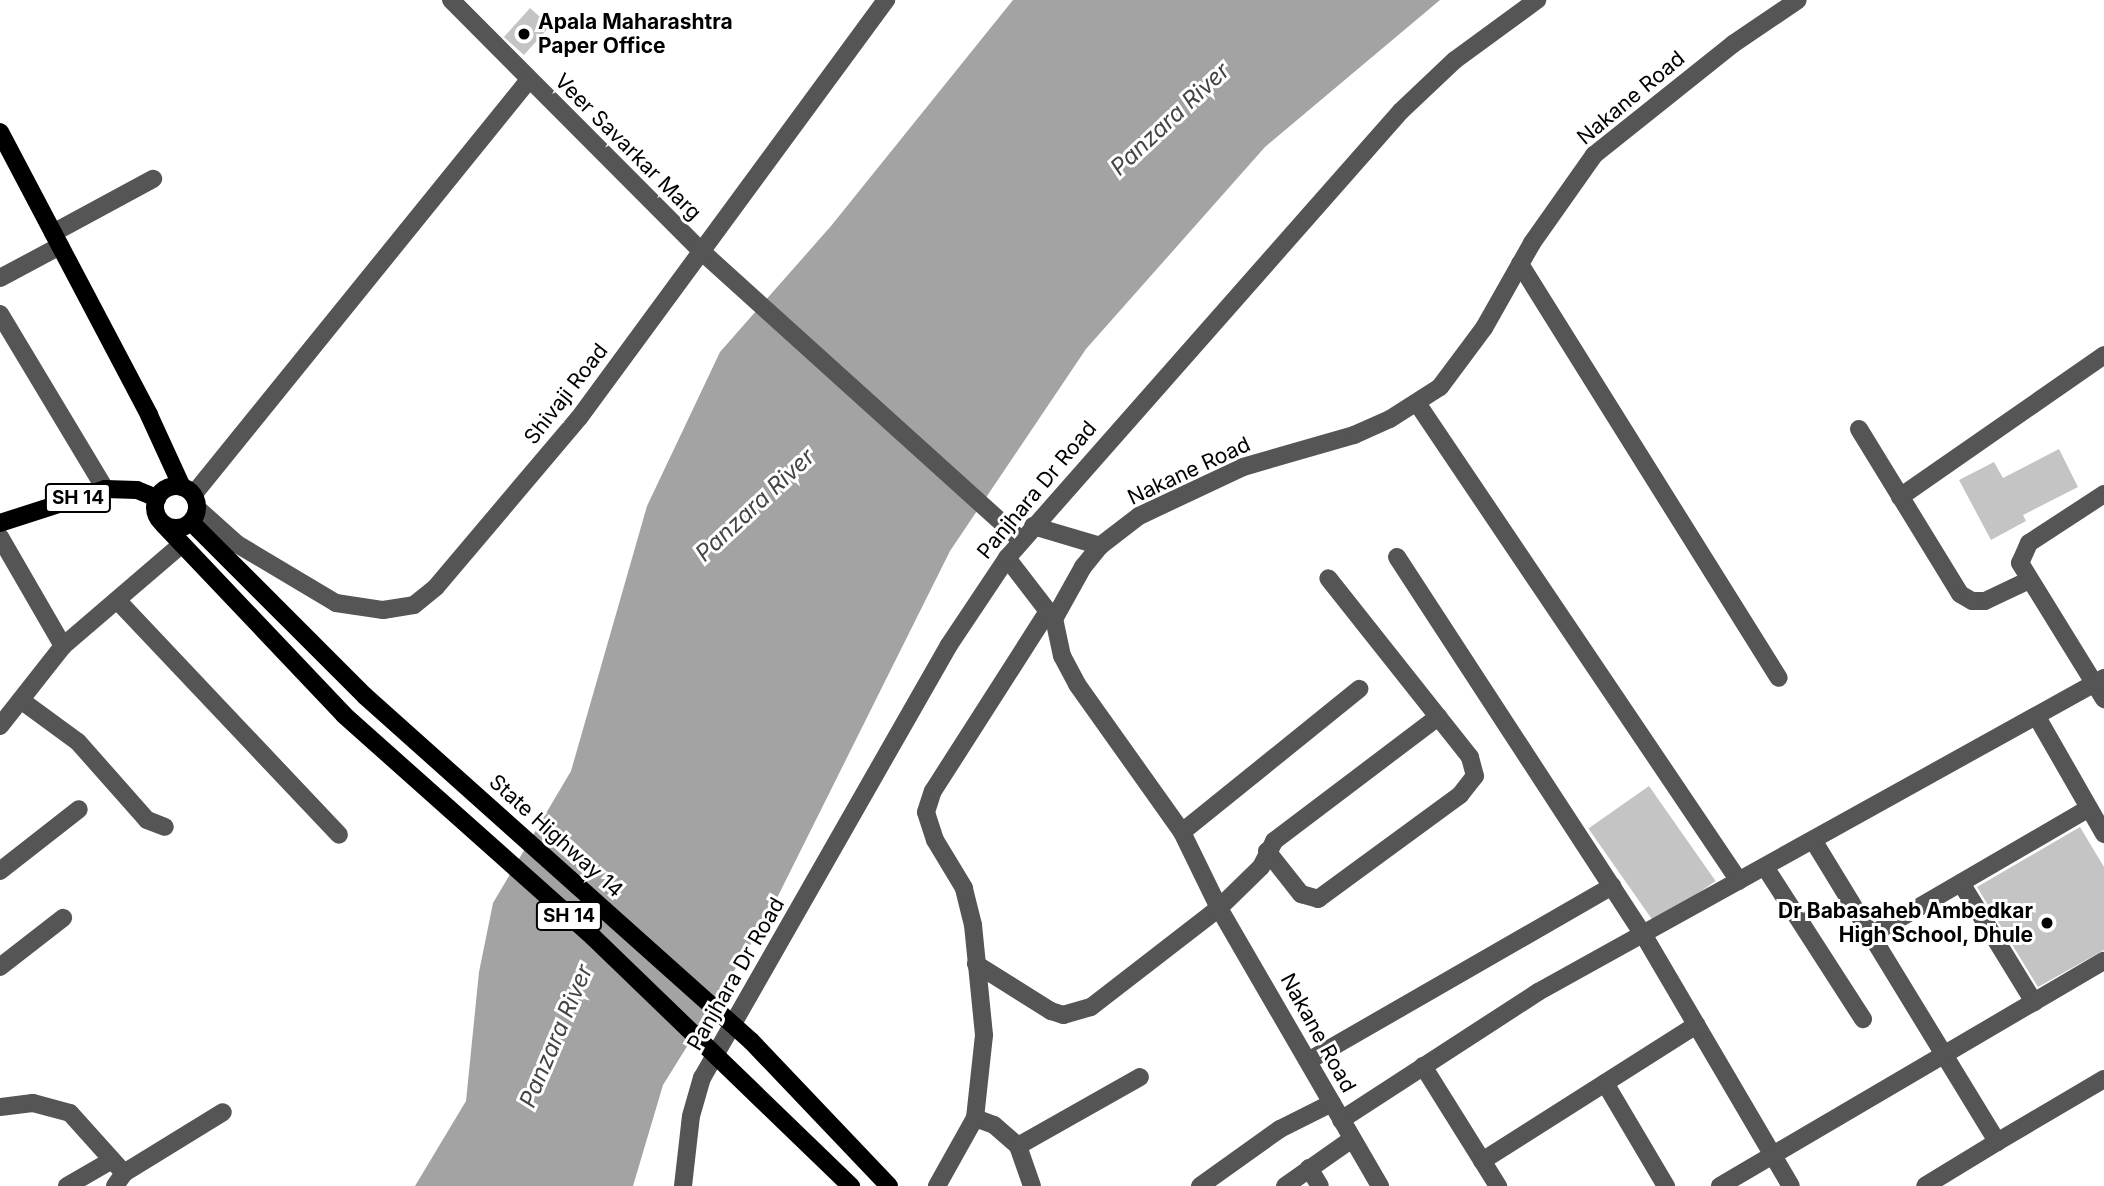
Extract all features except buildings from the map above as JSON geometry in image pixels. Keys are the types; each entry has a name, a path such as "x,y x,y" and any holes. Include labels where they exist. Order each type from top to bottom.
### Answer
{"main road":[{"path":"0,132 149,415 191,503"},
{"path":"167,488 191,503 177,529 163,524 156,513 157,498 167,488"},
{"name":"SH 14","path":"0,523 105,489 137,490 157,498"},
{"name":"State Highway 14","path":"191,503 365,695 751,1041 888,1186"},
{"name":"SH 14","path":"163,524 344,715 593,937 790,1123 851,1186"}],"street":[{"name":"Veer Savarkar Marg","path":"452,0 528,81 700,250 1021,540"},
{"name":"Shivaji Road","path":"191,503 237,544 279,573 336,603 383,610 414,605 436,587 579,418 886,0"},
{"name":"Panjhara Dr Road","path":"683,1186 691,1116 702,1078 949,645 1007,558 1401,111 1455,60 1537,0"},
{"name":"Nakane Road","path":"1380,1186 1219,908 1182,832 1099,722 1062,656 1051,615 1100,546 1139,516 1243,467 1354,435 1417,403 1440,387 1464,358 1520,264 1594,155 1733,44 1798,0"},
{"path":"191,503 528,81"},
{"path":"0,278 153,179"},
{"path":"1520,264 1779,678"},
{"path":"0,314 105,489"},
{"path":"1900,497 2104,355"},
{"path":"1417,403 1739,881"},
{"path":"1859,429 1960,594 1972,601 1985,601 2027,581"},
{"path":"1341,1120 1538,992 2037,717 2101,687 2027,581 2020,563 2029,544 2104,494"},
{"path":"1033,526 1100,546"},
{"path":"0,537 63,646"},
{"path":"0,726 63,646 181,545"},
{"path":"1397,557 1643,934 1791,1186"},
{"path":"937,1186 975,1118 984,1035 973,925 964,888 935,840 926,812 933,791 1051,615 1007,558"},
{"path":"1267,851 1301,894 1318,899 1460,796 1475,776 1475,768 1438,717 1328,578"},
{"path":"117,600 339,835"},
{"path":"1182,832 1359,689"},
{"path":"22,701 78,743 146,820 165,827"},
{"path":"976,964 1051,1011 1077,1014 1134,977 1219,908 1261,867 1274,841 1438,717"},
{"path":"2037,717 2104,834"},
{"path":"1871,935 2089,808"},
{"path":"0,871 79,809"},
{"path":"1814,840 1997,1142"},
{"path":"1765,867 1863,1019"},
{"path":"1961,883 2035,1002"},
{"path":"1308,1061 1612,886"},
{"path":"0,967 63,918"},
{"path":"1720,1186 2104,961"},
{"path":"1482,1161 1696,1025"},
{"path":"1423,1066 1498,1186"},
{"path":"1018,1146 1140,1077"},
{"path":"1925,1186 2104,1079"},
{"path":"1605,1083 1666,1186"},
{"path":"0,1107 33,1103 70,1113 112,1160 120,1180 223,1112"},
{"path":"1200,1186 1279,1129 1332,1103"},
{"path":"975,1118 994,1125 1018,1146 1032,1186"},
{"path":"1284,1186 1352,1139"},
{"path":"67,1186 112,1160"},
{"path":"1309,1168 1320,1186"}],"water":[{"name":"Panzara River","path":"1013,0 1440,0 1265,147 1086,349 950,551 767,918 663,1085 633,1186 415,1186 466,1101 479,972 493,903 571,771 647,506 720,352 831,226"}],"place":[{"name":"Apala Maharashtra Paper Office","path":"524,34"},
{"name":"Dr Babasaheb Ambedkar High School, Dhule","path":"2047,923"}]}
